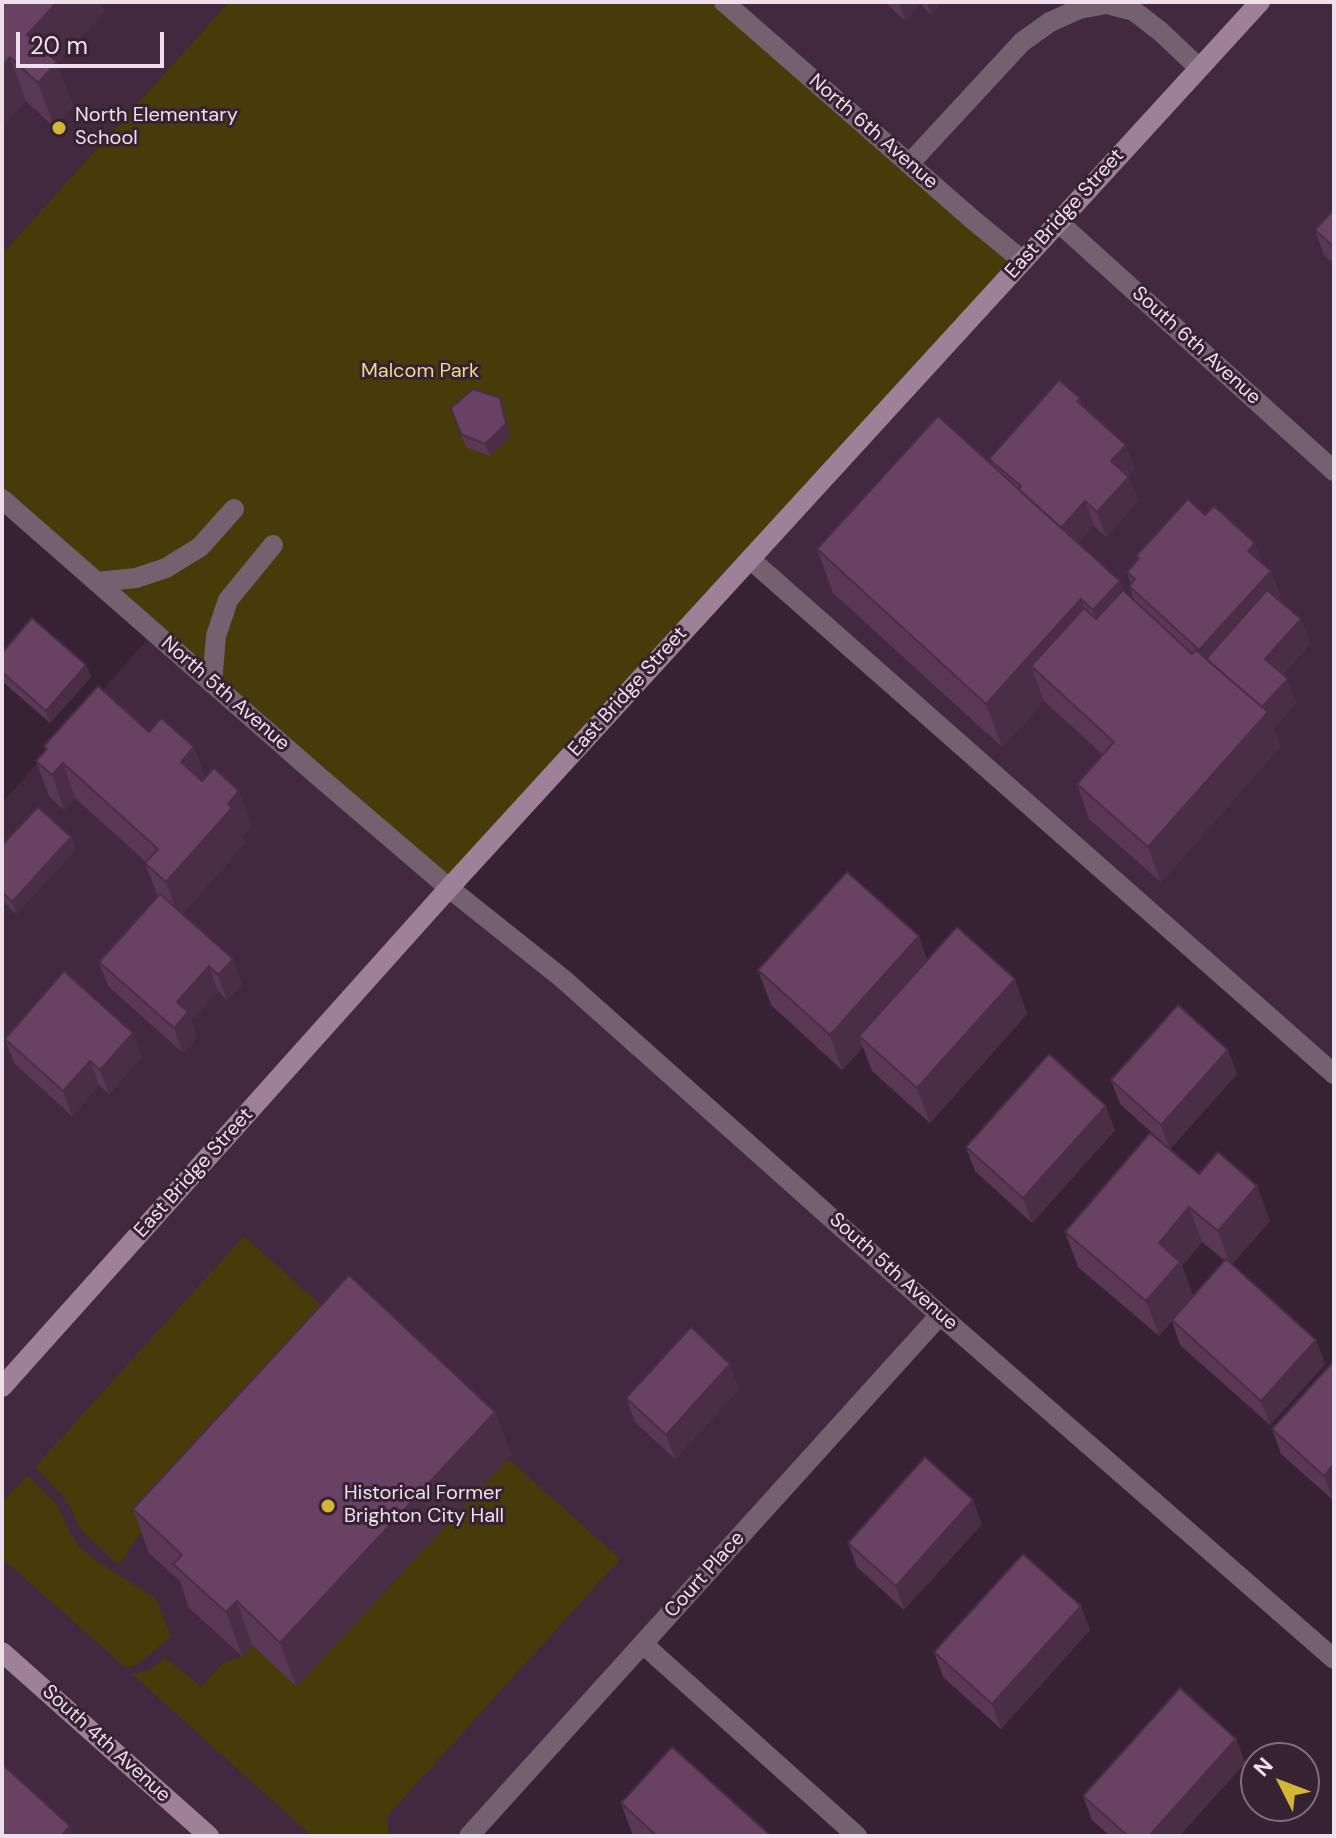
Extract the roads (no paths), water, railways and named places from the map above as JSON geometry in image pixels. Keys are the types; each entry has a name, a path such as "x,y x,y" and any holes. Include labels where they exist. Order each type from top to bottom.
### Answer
{"main road":[{"name":"East Bridge Street","path":"2,1387 449,888 1260,2"},
{"name":"South 4th Avenue","path":"2,1652 209,1836"}],"street":[{"name":"North 6th Avenue","path":"724,2 1023,261"},
{"path":"909,164 1022,42 1050,22 1079,9 1107,4 1134,11 1199,68"},
{"name":"South 6th Avenue","path":"1057,221 1334,471"},
{"name":"North 5th Avenue","path":"2,499 449,888"},
{"path":"97,582 136,578 166,568 200,547 234,509"},
{"path":"212,683 216,636 228,600 273,545"},
{"path":"750,559 1334,1074"},
{"name":"South 5th Avenue","path":"449,888 562,978 940,1315 1334,1659"},
{"name":"Court Place","path":"469,1836 940,1315"},
{"path":"643,1644 857,1836"}],"place":[{"name":"North Elementary School","path":"59,128"},
{"name":"Historical Former Brighton City Hall","path":"328,1506"}],"park label":[{"name":"Malcom Park","path":"420,372"}]}
